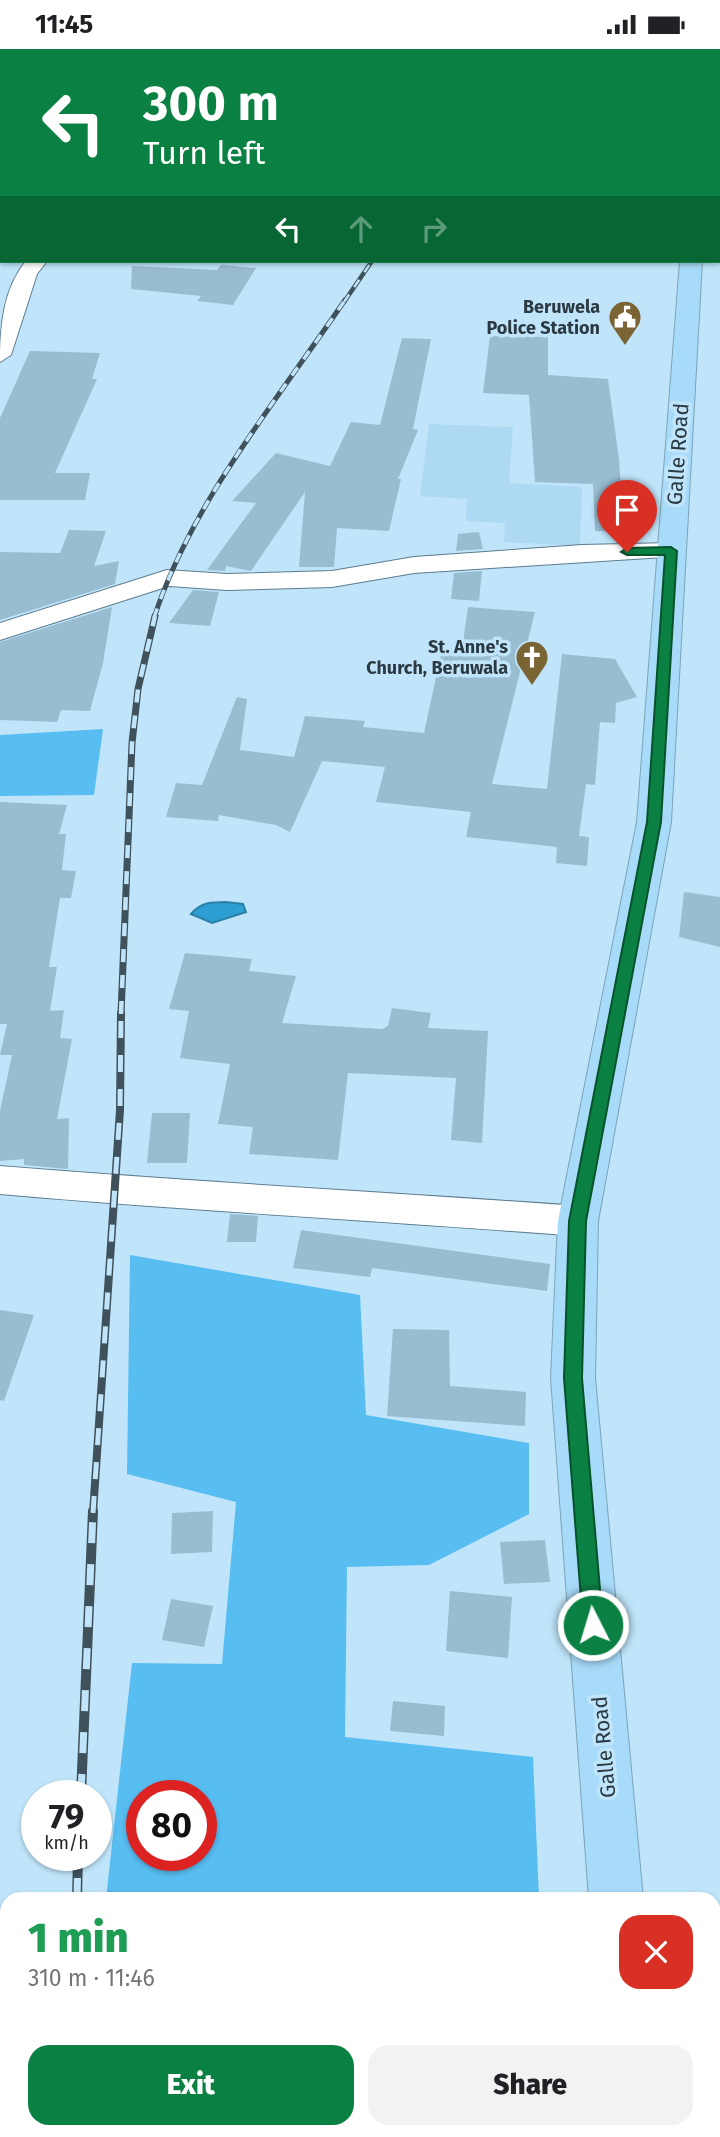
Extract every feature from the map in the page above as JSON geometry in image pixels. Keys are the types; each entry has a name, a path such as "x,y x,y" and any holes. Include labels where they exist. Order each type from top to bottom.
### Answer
{"highway":[{"name":"Galle Road","path":"615,1892 573,1378 578,1221 654,822 691,263"}],"street":[{"path":"0,270 32,267 0,355"},
{"path":"0,632 167,578 227,582 332,579 414,565 582,553 671,551"},
{"path":"0,1180 176,1195 341,1203 578,1221"}],"shaded area":[{"path":"429,424 513,427 509,483 582,487 580,546 504,542 505,523 466,521 467,499 420,496"},
{"path":"103,729 94,795 0,796 0,735"},
{"path":"226,902 243,904 246,912 212,923 191,914 203,905"},
{"path":"130,1255 360,1295 366,1415 529,1443 529,1514 429,1565 347,1567 345,1737 533,1757 539,1892 107,1892 109,1871 112,1871 112,1845 132,1663 222,1664 236,1502 127,1474"}],"building":[{"path":"221,265 256,268 233,305 197,301 201,296 131,289 132,266 217,270"},
{"path":"490,336 548,337 548,375 608,379 619,459 624,532 595,531 593,484 535,482 529,395 483,393"},
{"path":"402,338 431,339 413,429 418,430 398,479 401,479 389,531 337,528 334,567 299,567 305,492 251,571 226,566 225,571 207,570 256,503 232,501 276,453 330,466 351,422 380,425"},
{"path":"30,351 100,353 92,379 97,379 55,473 90,473 85,500 0,500 0,418"},
{"path":"69,530 106,531 94,566 119,561 115,584 0,620 0,552 60,553"},
{"path":"479,532 483,549 456,551 458,534"},
{"path":"482,571 479,601 451,599 454,573"},
{"path":"193,590 219,592 210,626 169,623"},
{"path":"112,607 103,663 90,711 61,710 57,722 0,720 0,642"},
{"path":"468,607 535,612 492,784 547,789 562,654 615,659 637,697 616,703 615,723 600,722 595,785 586,784 579,836 589,837 587,866 556,863 557,847 466,837 471,812 376,802 385,767 322,761 290,832 276,825 219,815 218,821 166,817 176,783 202,785 237,697 247,699 240,750 294,757 305,716 365,721 363,727 424,733 441,654 461,656"},
{"path":"0,802 67,805 59,834 66,834 62,870 76,871 71,898 60,898 49,967 57,967 50,1011 64,1010 60,1038 72,1039 57,1119 69,1118 68,1169 24,1165 24,1159 0,1161 0,1111 12,1055 0,1055 7,1024 0,1024"},
{"path":"684,892 720,897 720,947 679,937"},
{"path":"185,953 252,959 249,971 296,976 282,1023 382,1029 388,1026 392,1008 431,1013 428,1028 488,1031 482,1143 451,1140 456,1078 348,1073 338,1160 249,1154 253,1127 218,1124 230,1064 180,1058 189,1011 169,1009"},
{"path":"152,1113 190,1113 187,1163 147,1163"},
{"path":"230,1214 258,1216 256,1242 227,1242"},
{"path":"301,1230 550,1264 547,1291 372,1268 370,1277 293,1268"},
{"path":"0,1310 34,1315 4,1401 0,1400"},
{"path":"393,1329 449,1330 450,1386 526,1392 525,1426 387,1416"},
{"path":"213,1511 212,1552 171,1554 172,1513"},
{"path":"545,1540 550,1582 504,1584 500,1542"},
{"path":"450,1591 512,1597 508,1658 446,1651"},
{"path":"171,1599 213,1606 204,1647 162,1640"},
{"path":"393,1701 445,1706 444,1736 390,1731"}],"railway":[{"path":"344,302 371,263"},
{"path":"154,618 170,575 213,493 345,300"},
{"path":"121,1014 132,743 138,689 155,616"},
{"path":"93,1513 120,1110 121,1013"},
{"path":"82,1780 93,1511"},
{"path":"77,1892 78,1871"}],"place":[{"name":"Beruwela Police Station","path":"625,347"},
{"name":"St. Anne's Church, Beruwala","path":"532,687"}],"route":[{"path":"593,1625 573,1378 578,1221 654,822 671,551 627,552"}]}
